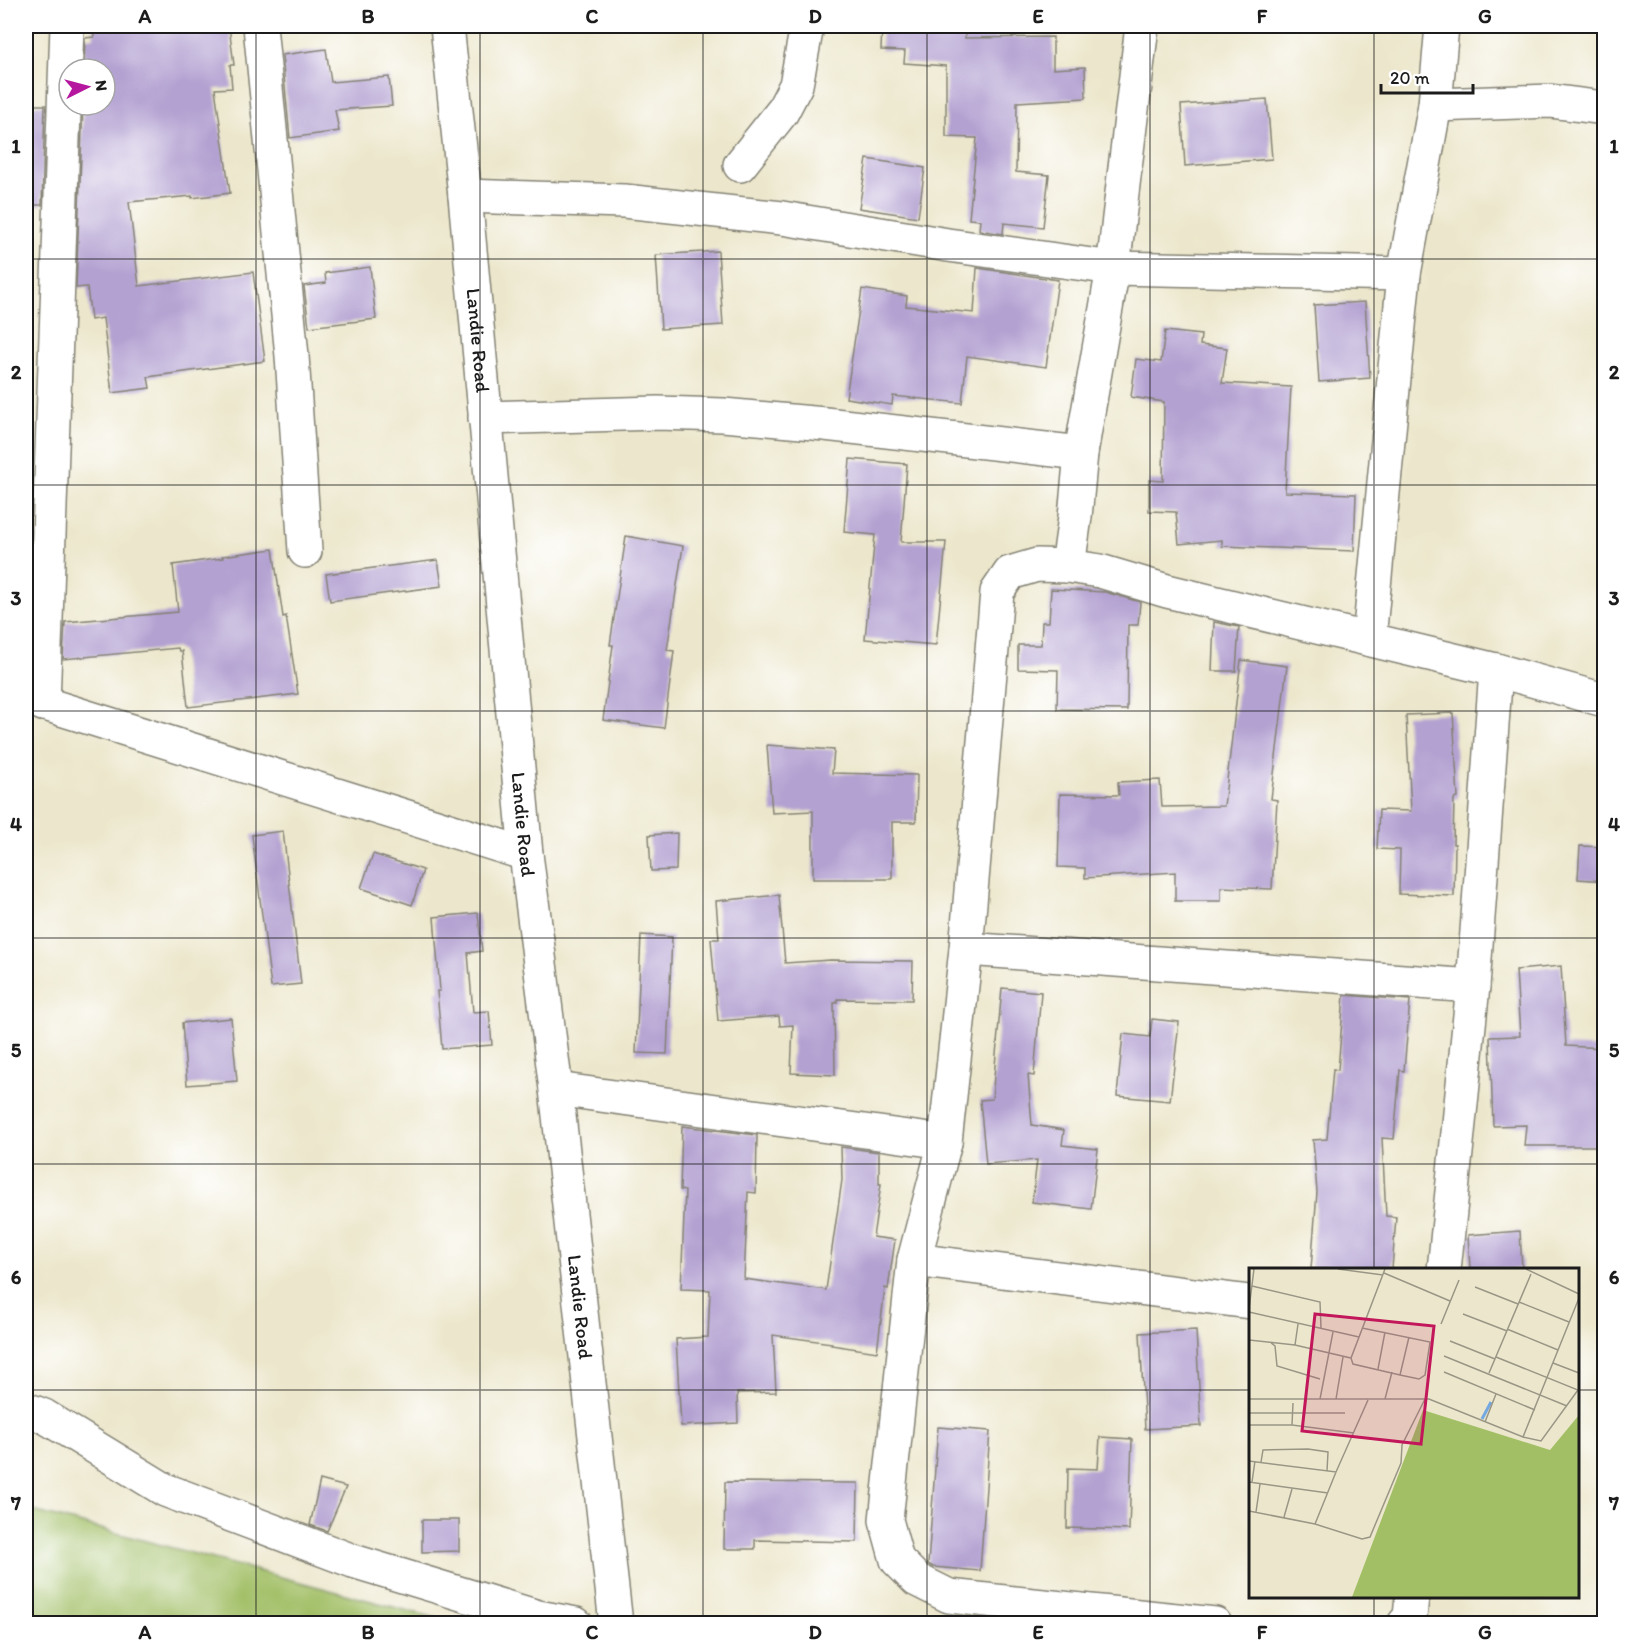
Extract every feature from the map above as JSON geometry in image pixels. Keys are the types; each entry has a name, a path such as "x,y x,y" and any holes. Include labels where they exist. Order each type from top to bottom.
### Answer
{"street":[{"path":"67,26 34,701 526,854"},
{"path":"260,26 292,356 305,551"},
{"name":"Landie Road","path":"447,26 526,854 556,1089 616,1623"},
{"path":"740,165 782,112 796,85 807,26"},
{"path":"1068,566 1081,453 1113,268 1142,26"},
{"path":"1369,639 1404,274 1435,105 1442,26"},
{"path":"1435,105 1550,101 1605,108"},
{"path":"465,196 624,201 782,218 948,245 1113,268 1404,274"},
{"path":"485,418 658,413 723,415 825,424 1081,453"},
{"path":"1215,1623 949,1596 917,1580 897,1560 886,1520 914,1260 945,1142 966,949 997,592 1010,573 1037,565 1068,566 1100,571 1167,591 1496,670 1605,700"},
{"path":"1444,1268 1473,986 1496,670"},
{"path":"966,949 1473,986"},
{"path":"556,1089 945,1142"},
{"path":"914,1260 1249,1302"},
{"path":"26,1409 44,1416 165,1490 353,1561 538,1617 576,1623"},
{"path":"1404,1623 1410,1617 1412,1598"}],"green space":[{"path":"26,1509 454,1623 26,1623"}],"building":[{"path":"93,26 229,26 234,65 230,65 232,88 215,89 230,193 129,202 139,286 253,272 265,361 148,377 150,388 112,393 103,318 91,320 87,287 76,288 83,117 117,117 117,57 84,57 85,38 94,37"},
{"path":"882,26 965,26 965,38 1053,37 1053,69 1085,67 1086,98 1017,102 1016,172 1049,175 1043,227 1004,223 1003,234 979,230 980,220 969,219 977,138 946,137 946,66 904,63 905,51 881,50"},
{"path":"326,49 331,82 389,77 392,106 335,110 339,131 290,138 282,55"},
{"path":"1267,99 1272,159 1185,166 1181,105"},
{"path":"26,105 45,105 42,205 26,205"},
{"path":"867,159 925,168 918,217 859,208"},
{"path":"718,251 723,325 661,329 656,255"},
{"path":"370,267 376,319 309,327 304,286 326,283 325,273"},
{"path":"977,268 1058,280 1046,367 967,356 962,403 893,396 892,405 846,398 862,289 907,296 906,306 974,313"},
{"path":"1365,302 1370,378 1319,382 1314,305"},
{"path":"1165,331 1201,335 1200,345 1227,348 1222,383 1291,387 1285,492 1356,494 1354,551 1222,546 1222,540 1179,544 1176,512 1149,511 1149,480 1163,481 1164,402 1131,397 1136,359 1161,362"},
{"path":"850,459 907,464 901,542 946,542 936,645 865,639 875,535 844,532"},
{"path":"626,536 683,546 667,650 674,651 664,728 603,720 613,645 610,645"},
{"path":"273,549 298,694 188,707 182,651 178,648 63,659 65,622 178,612 173,565"},
{"path":"438,560 442,586 330,601 326,574"},
{"path":"1051,589 1105,592 1140,602 1138,625 1128,625 1127,710 1057,709 1058,670 1018,669 1018,645 1041,645 1042,622 1049,622"},
{"path":"1214,622 1239,627 1236,671 1212,671"},
{"path":"1241,660 1287,666 1271,799 1277,800 1272,889 1221,887 1221,901 1175,901 1175,872 1085,878 1085,868 1058,867 1060,794 1119,795 1118,782 1160,780 1162,807 1224,806"},
{"path":"1453,713 1458,798 1454,799 1454,896 1399,894 1400,850 1377,849 1379,810 1411,811 1406,715"},
{"path":"767,745 834,750 832,773 917,775 916,822 892,822 892,879 813,879 813,811 772,813"},
{"path":"283,831 301,984 271,987 252,835"},
{"path":"677,833 676,870 651,871 649,835"},
{"path":"1580,846 1605,847 1605,881 1578,879"},
{"path":"373,854 423,870 412,905 361,888"},
{"path":"779,895 785,963 831,960 913,961 912,1000 837,999 837,1003 834,1003 835,1075 791,1073 793,1025 780,1026 779,1016 718,1021 711,939 719,939 716,901"},
{"path":"478,913 482,951 468,953 473,1012 489,1011 492,1045 442,1049 434,917"},
{"path":"641,935 672,937 667,1054 636,1053"},
{"path":"1561,966 1566,1046 1605,1048 1605,1146 1524,1146 1526,1125 1493,1126 1490,1037 1520,1036 1516,970"},
{"path":"1002,988 1041,992 1034,1076 1028,1075 1032,1125 1064,1130 1062,1145 1098,1149 1091,1209 1032,1202 1037,1160 986,1164 980,1100 992,1099"},
{"path":"1344,995 1410,1000 1404,1071 1400,1070 1394,1139 1382,1138 1386,1216 1396,1217 1392,1268 1311,1268 1317,1192 1313,1140 1327,1139 1333,1069 1338,1070"},
{"path":"231,1018 237,1081 187,1085 182,1023"},
{"path":"1152,1019 1179,1022 1170,1101 1117,1096 1123,1034 1150,1037"},
{"path":"682,1126 757,1135 756,1193 748,1192 744,1279 826,1290 842,1180 841,1147 879,1152 879,1184 881,1184 873,1237 895,1240 888,1289 885,1288 877,1352 773,1335 776,1392 737,1393 738,1423 681,1426 676,1339 708,1337 710,1290 681,1289 685,1191 680,1190"},
{"path":"1520,1231 1522,1268 1470,1268 1468,1235"},
{"path":"1196,1330 1201,1426 1145,1429 1140,1333"},
{"path":"938,1427 990,1431 980,1571 933,1567 928,1564"},
{"path":"1100,1437 1132,1439 1129,1530 1067,1528 1068,1468 1098,1469"},
{"path":"320,1480 346,1487 327,1531 310,1525"},
{"path":"725,1482 858,1483 857,1542 755,1540 755,1549 724,1549"},
{"path":"422,1520 459,1520 459,1551 422,1552"}]}
